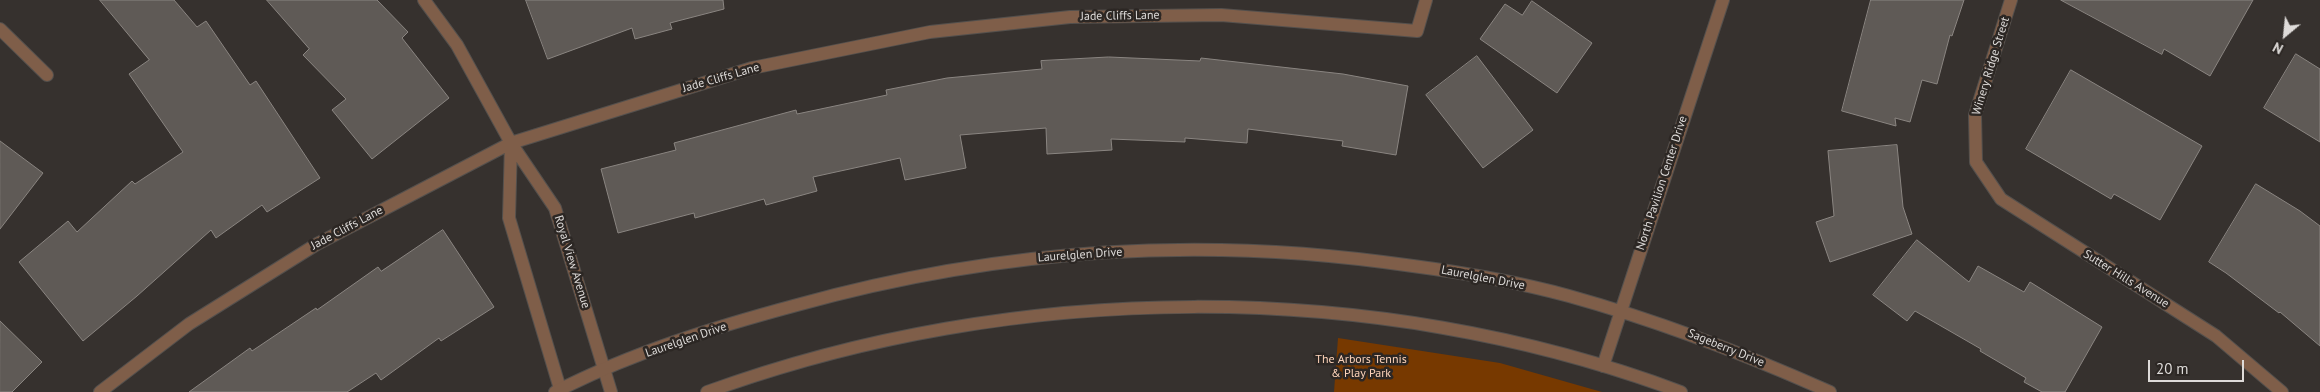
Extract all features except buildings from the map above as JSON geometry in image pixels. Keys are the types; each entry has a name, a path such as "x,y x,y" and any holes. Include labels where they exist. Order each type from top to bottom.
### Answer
{"street":[{"name":"Royal View Avenue","path":"424,0 457,45 511,143 555,208 611,392"},
{"name":"Jade Cliffs Lane","path":"100,392 189,324 316,244 511,143 752,68 930,32 1070,17 1220,15 1417,31 1426,0"},
{"name":"North Pavilion Center Drive","path":"1603,366 1723,0"},
{"name":"Winery Ridge Street","path":"1976,162 1975,115 2011,0"},
{"path":"0,29 47,75"},
{"path":"511,143 509,218 559,391"},
{"name":"Sutter Hills Avenue","path":"1976,162 2001,199 2216,336 2282,392"},
{"name":"Laurelglen Drive","path":"559,391 604,369 705,332 830,296 918,276 1010,260 1098,253 1181,249 1269,251 1356,258 1514,283 1620,311"},
{"path":"707,392 747,377 838,352 921,334 1004,320 1080,311 1162,307 1245,307 1343,314 1412,324 1488,338 1603,366 1681,392"},
{"name":"Sageberry Drive","path":"1620,311 1709,341 1830,392"}],"green space":[{"name":"The Arbors Tennis & Play Park","path":"1338,338 1500,363 1602,392 1334,392"}]}
